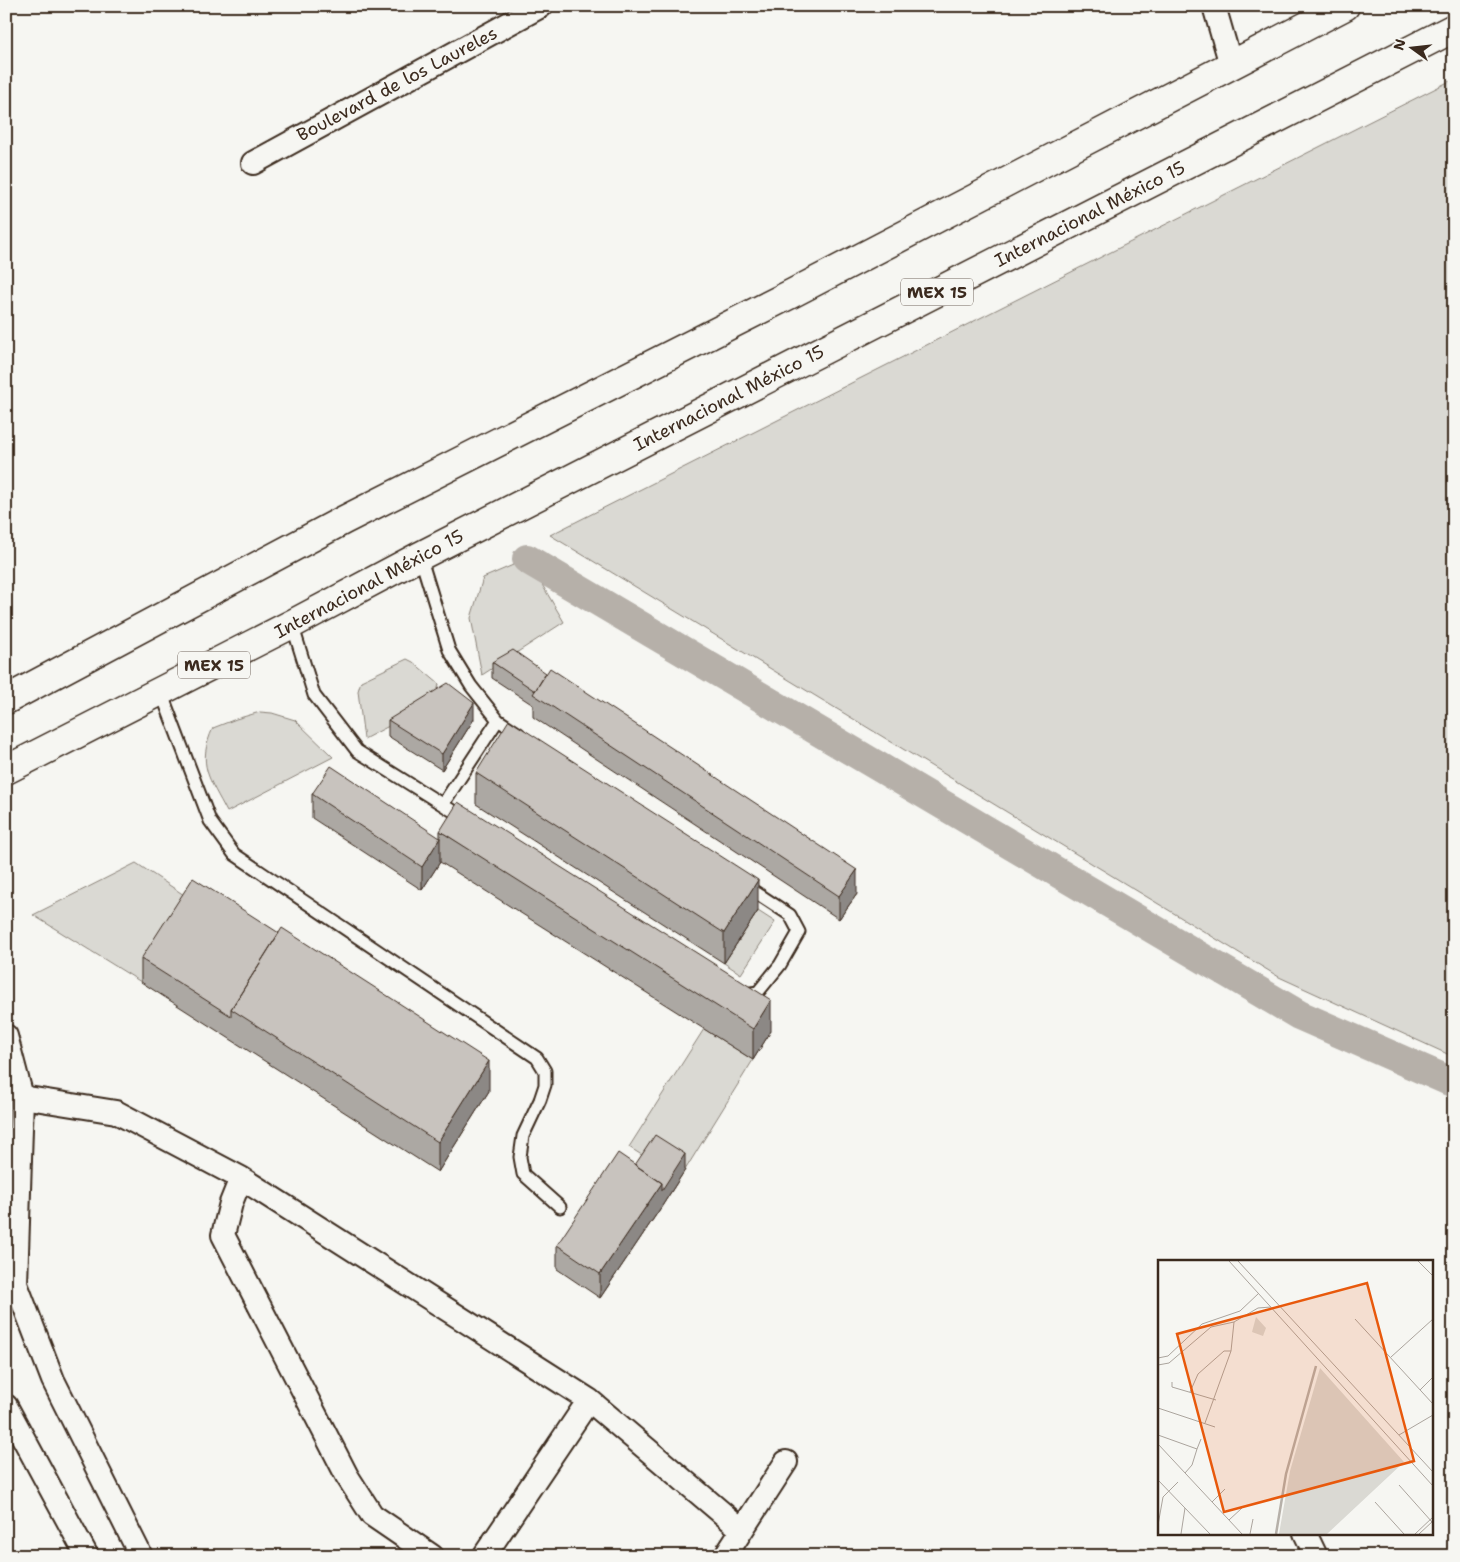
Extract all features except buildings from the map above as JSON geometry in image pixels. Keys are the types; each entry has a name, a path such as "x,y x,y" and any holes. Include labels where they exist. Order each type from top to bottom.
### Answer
{"main road":[{"path":"6,700 344,520 789,295 1345,6"},
{"name":"Internacional México 15","path":"6,770 161,692 420,556 1454,28"}],"street":[{"name":"Boulevard de los Laureles","path":"253,163 541,6"},
{"path":"1214,6 1231,66"},
{"path":"6,1036 22,1098 16,1284 53,1380 141,1556"},
{"path":"22,1098 116,1112 241,1178 589,1400 742,1530"},
{"path":"241,1178 231,1203 222,1235 347,1476 372,1515 432,1556"},
{"path":"484,1556 589,1400"},
{"path":"6,1406 87,1556"},
{"path":"725,1556 786,1462"},
{"path":"1305,1534 1316,1556"}],"lane":[{"path":"420,556 449,650 471,686 498,720 530,742"},
{"path":"292,624 314,695 357,751 477,826"},
{"path":"161,692 210,821 234,854 537,1058 545,1071 544,1085 540,1100 523,1136 520,1157 523,1174 560,1207"},
{"path":"444,804 498,720"},
{"path":"733,877 790,915 799,932 780,966 758,992 742,994 733,989"}],"shaded area":[{"path":"1450,81 1454,89 1454,1057 1279,977 550,535"},
{"path":"527,559 564,622 482,675 471,618 483,578"},
{"path":"407,659 439,684 435,702 364,739 358,691 361,681"},
{"path":"260,712 272,713 295,720 333,757 227,812 207,772 205,762 208,741 213,728"},
{"path":"136,863 193,901 141,982 33,915"},
{"path":"758,911 775,922 741,974 724,963"},
{"path":"704,1029 753,1060 685,1170 648,1159 629,1147"}],"waterway":[{"path":"527,559 1299,1015 1454,1083"}]}
